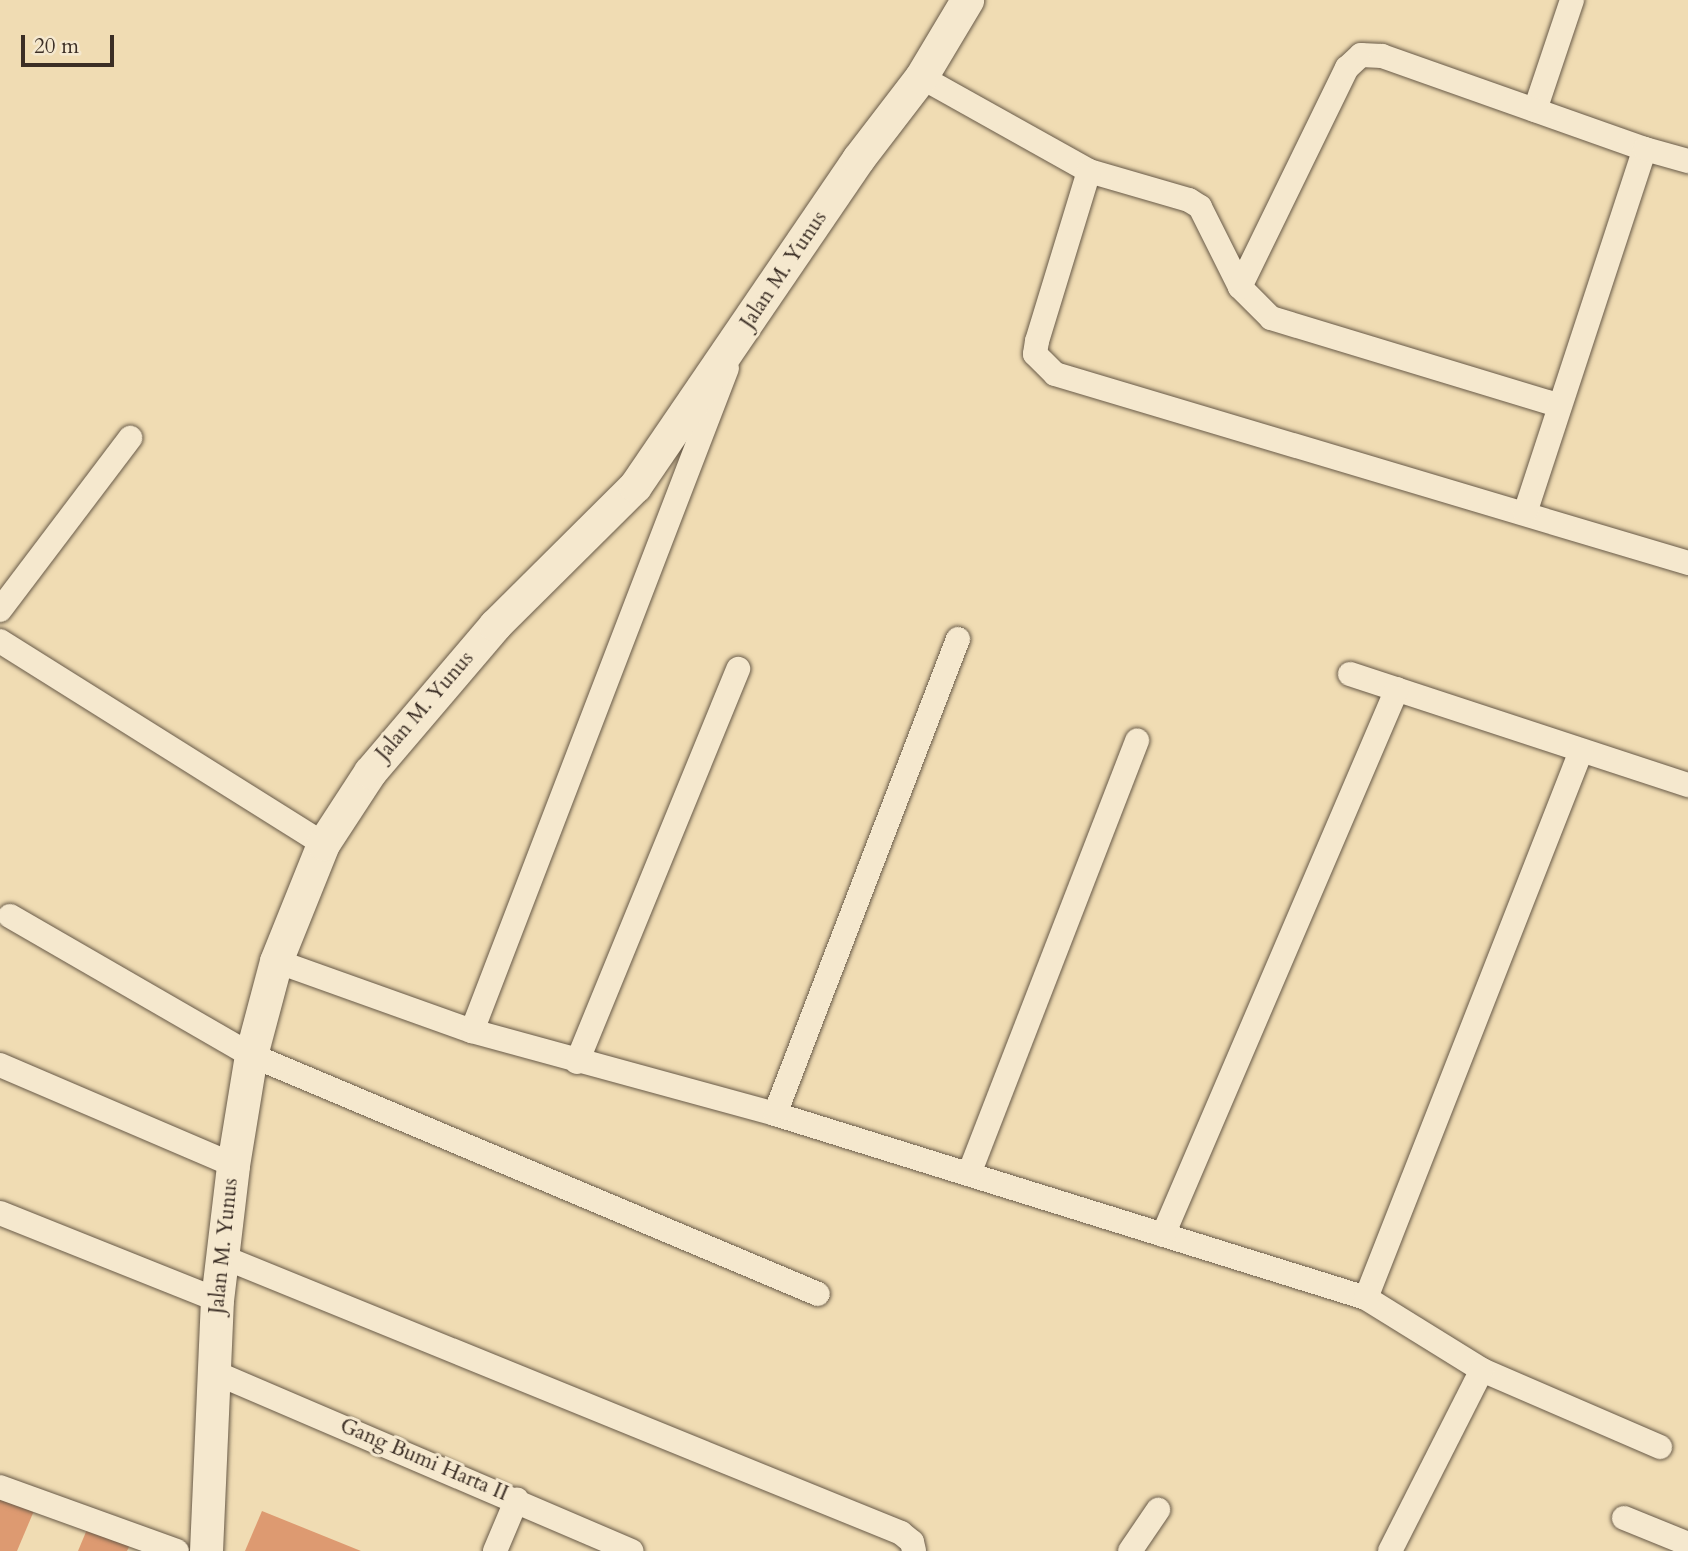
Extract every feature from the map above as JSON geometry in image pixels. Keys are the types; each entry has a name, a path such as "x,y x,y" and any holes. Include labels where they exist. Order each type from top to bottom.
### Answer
{"street":[{"name":"Jalan M. Yunus","path":"206,1551 216,1373 217,1300 233,1165 251,1055 276,961 323,845 370,772 495,625 635,486 738,340 858,159 921,77 968,0"},
{"path":"1535,110 1572,0"},
{"path":"1240,287 1347,68 1361,55 1382,56 1645,149 1688,161"},
{"path":"921,77 1089,171 1177,195 1200,207 1240,287 1271,318 1558,405"},
{"path":"1525,513 1558,405 1645,149"},
{"path":"1089,171 1037,341 1035,354 1041,365 1055,374 1688,563"},
{"path":"472,1031 738,340"},
{"path":"0,610 130,438"},
{"path":"775,1114 958,639"},
{"path":"0,641 323,845"},
{"path":"577,1062 738,669"},
{"path":"1350,674 1688,785"},
{"path":"1163,1235 1397,689"},
{"path":"969,1174 1137,740"},
{"path":"1366,1298 1581,751"},
{"path":"10,916 251,1055 818,1294"},
{"path":"276,961 472,1031 577,1062 775,1114 1366,1298 1482,1370 1660,1447"},
{"path":"0,1065 233,1165"},
{"path":"0,1213 217,1300"},
{"path":"223,1257 901,1532 912,1542 914,1551"},
{"path":"1390,1551 1482,1370"},
{"name":"Gang Bumi Harta II","path":"216,1373 517,1499 632,1551"},
{"path":"0,1488 177,1551"},
{"path":"495,1551 517,1499"},
{"path":"1130,1551 1158,1510"},
{"path":"1624,1518 1688,1544"}],"building":[{"path":"0,1490 36,1506 17,1551 0,1551"},
{"path":"262,1511 361,1551 245,1551"},
{"path":"88,1527 130,1545 127,1551 78,1551"}]}
